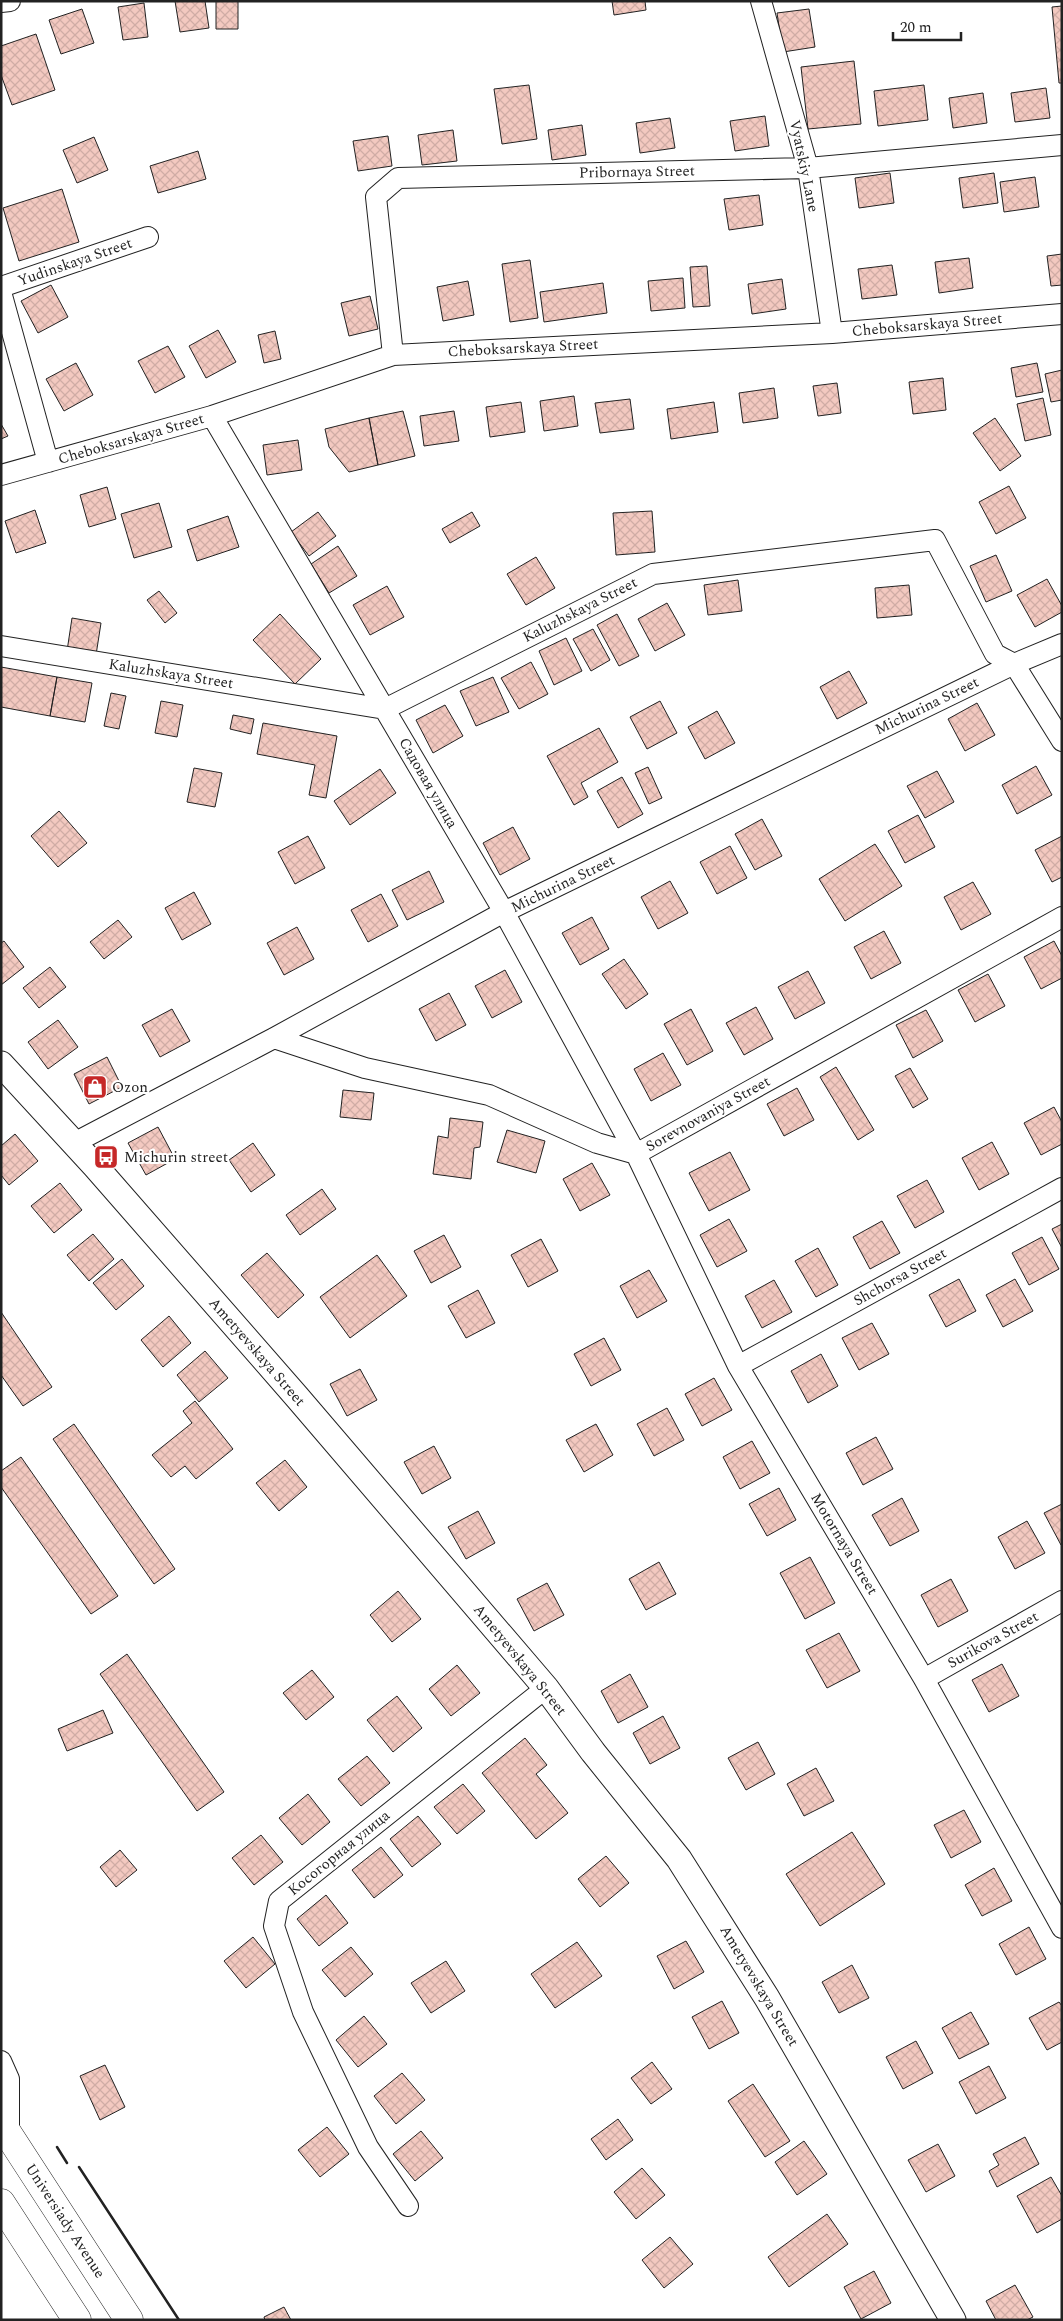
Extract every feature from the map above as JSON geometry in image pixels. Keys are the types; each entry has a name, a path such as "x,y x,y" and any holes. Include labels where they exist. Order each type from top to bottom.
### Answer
{"main road":[{"name":"Universiady Avenue","path":"5,2129 129,2320"},
{"path":"1,2203 76,2320"}],"street":[{"path":"1,2 10,1"},
{"name":"Vyatskiy Lane","path":"762,1 808,168 832,333"},
{"name":"Pribornaya Street","path":"393,355 376,197 398,178 808,168 1062,145"},
{"name":"Yudinskaya Street","path":"1,287 148,237"},
{"path":"1,292 48,462"},
{"name":"Cheboksarskaya Street","path":"1,475 212,416 393,355 832,333 1062,314"},
{"name":"Садовая улица","path":"212,416 504,912 636,1154"},
{"name":"Kaluzhskaya Street","path":"1,646 385,709 653,574 934,540 994,654 1014,664 1062,742"},
{"name":"Michurina Street","path":"74,1143 274,1038 504,912 1014,664 1062,644"},
{"name":"Sorevnovaniya Street","path":"274,1038 365,1068 489,1095 598,1143 636,1154 1062,917"},
{"name":"Ametyevskaya Street","path":"1,1064 74,1143 297,1397 546,1688 593,1752 678,1859 768,1998 953,2320"},
{"name":"Motornaya Street","path":"636,1154 738,1366 924,1679 1062,1928"},
{"name":"Shchorsa Street","path":"738,1366 1062,1188"},
{"name":"Surikova Street","path":"924,1679 1062,1601"},
{"name":"Косогорная улица","path":"408,2206 368,2147 303,2012 274,1926 279,1900 546,1688"},
{"path":"1,2061 9,2079 5,2129"}],"building":[{"path":"175,1 205,1 209,28 180,32"},
{"path":"216,1 238,1 238,29 216,29"},
{"path":"612,1 645,1 646,10 614,15"},
{"path":"144,3 148,37 123,40 118,7"},
{"path":"1062,6 1062,83 1059,83 1052,7"},
{"path":"82,9 94,43 61,54 49,20"},
{"path":"809,9 815,47 783,52 777,13"},
{"path":"36,34 55,90 12,105 1,75 1,46"},
{"path":"854,61 861,124 808,129 801,67"},
{"path":"529,85 537,139 502,144 494,89"},
{"path":"924,85 928,120 878,126 874,91"},
{"path":"1046,88 1050,118 1015,122 1011,93"},
{"path":"983,93 987,123 953,128 949,98"},
{"path":"765,116 769,146 735,151 730,121"},
{"path":"670,118 675,148 640,153 636,123"},
{"path":"582,125 586,155 552,160 548,130"},
{"path":"453,130 457,161 422,165 418,135"},
{"path":"388,136 392,166 358,171 353,141"},
{"path":"94,137 108,170 77,183 63,150"},
{"path":"198,151 206,179 158,193 150,166"},
{"path":"890,173 894,203 859,208 855,178"},
{"path":"994,173 998,203 963,208 959,178"},
{"path":"1035,177 1039,207 1004,212 1000,182"},
{"path":"62,189 79,242 19,261 3,208"},
{"path":"759,195 763,225 729,230 724,199"},
{"path":"1062,254 1062,285 1051,286 1047,256"},
{"path":"969,258 973,288 939,293 935,262"},
{"path":"530,260 538,318 510,322 502,264"},
{"path":"892,265 897,295 862,299 858,269"},
{"path":"707,266 710,306 693,307 690,267"},
{"path":"683,278 685,308 651,311 648,281"},
{"path":"782,279 786,309 752,314 748,284"},
{"path":"468,281 474,315 443,321 437,287"},
{"path":"603,283 607,313 544,322 540,292"},
{"path":"51,285 68,317 38,333 21,301"},
{"path":"370,296 378,329 349,336 341,303"},
{"path":"218,330 236,362 206,378 189,346"},
{"path":"275,331 281,359 264,363 258,335"},
{"path":"168,346 185,377 155,393 138,361"},
{"path":"76,363 93,395 64,411 46,379"},
{"path":"1037,363 1043,392 1016,397 1011,368"},
{"path":"1062,370 1062,400 1051,402 1045,374"},
{"path":"943,378 946,410 913,414 909,382"},
{"path":"837,383 841,413 818,416 813,386"},
{"path":"774,388 778,418 743,423 739,393"},
{"path":"574,396 578,426 544,431 540,401"},
{"path":"1043,398 1051,435 1025,441 1017,404"},
{"path":"630,399 634,429 600,433 595,403"},
{"path":"521,402 525,432 490,437 486,407"},
{"path":"714,402 718,432 671,439 667,409"},
{"path":"403,411 415,456 378,465 369,418"},
{"path":"454,411 459,441 424,446 420,416"},
{"path":"369,418 378,465 349,472 329,447 325,429"},
{"path":"995,418 1021,456 1000,471 973,433"},
{"path":"1,424 8,436 1,439"},
{"path":"298,440 302,470 267,475 263,445"},
{"path":"1009,486 1026,518 996,534 979,502"},
{"path":"107,487 116,519 89,527 80,495"},
{"path":"159,503 172,547 134,558 121,514"},
{"path":"35,510 46,543 16,553 5,521"},
{"path":"652,511 655,552 616,555 613,513"},
{"path":"318,512 336,536 309,556 291,532"},
{"path":"472,512 480,526 450,543 442,529"},
{"path":"228,516 239,547 197,561 187,530"},
{"path":"338,546 357,576 329,593 311,564"},
{"path":"996,555 1012,591 986,602 970,566"},
{"path":"536,557 555,588 526,605 507,574"},
{"path":"1047,579 1062,606 1062,612 1035,627 1017,595"},
{"path":"738,580 742,611 708,615 704,585"},
{"path":"909,585 912,615 877,618 875,588"},
{"path":"387,586 404,617 370,635 353,605"},
{"path":"159,591 177,613 165,623 147,600"},
{"path":"667,603 685,635 655,651 638,619"},
{"path":"280,614 321,659 295,684 253,640"},
{"path":"617,614 639,656 619,666 597,625"},
{"path":"72,618 101,623 96,655 67,651"},
{"path":"593,629 610,660 591,671 573,639"},
{"path":"566,638 582,671 554,685 539,651"},
{"path":"531,662 548,694 519,709 501,678"},
{"path":"1,667 57,677 50,716 1,707"},
{"path":"849,671 867,703 837,719 820,687"},
{"path":"57,677 92,683 85,722 50,716"},
{"path":"493,677 509,712 476,726 460,691"},
{"path":"111,693 126,696 119,729 104,726"},
{"path":"161,701 183,705 177,737 155,733"},
{"path":"660,701 677,733 647,749 630,717"},
{"path":"977,703 995,735 965,751 948,719"},
{"path":"445,705 463,736 433,753 416,720"},
{"path":"717,711 735,743 705,759 688,727"},
{"path":"233,715 254,719 251,734 230,729"},
{"path":"263,723 337,736 326,798 309,795 315,765 257,754"},
{"path":"599,728 618,762 581,783 588,797 574,805 547,756"},
{"path":"1036,766 1052,795 1017,814 1002,785"},
{"path":"648,767 662,798 649,804 635,773"},
{"path":"194,768 222,773 215,807 187,802"},
{"path":"380,769 396,793 350,825 334,801"},
{"path":"937,771 954,802 925,818 907,786"},
{"path":"622,777 643,814 618,828 597,791"},
{"path":"59,811 87,843 58,867 31,836"},
{"path":"918,815 935,847 905,863 888,831"},
{"path":"762,819 782,856 755,870 735,834"},
{"path":"513,827 530,859 500,875 483,843"},
{"path":"308,836 325,868 295,884 278,852"},
{"path":"1062,836 1062,877 1052,882 1035,850"},
{"path":"875,844 902,886 845,921 819,879"},
{"path":"730,846 747,878 717,894 700,862"},
{"path":"429,871 444,902 407,920 392,890"},
{"path":"670,881 688,913 658,929 641,897"},
{"path":"973,882 991,914 961,930 944,897"},
{"path":"194,892 211,924 182,940 165,908"},
{"path":"381,894 398,926 368,942 351,910"},
{"path":"592,917 609,949 580,965 562,933"},
{"path":"118,920 132,937 104,959 90,942"},
{"path":"297,927 314,959 284,975 267,943"},
{"path":"884,931 901,963 871,979 854,947"},
{"path":"4,941 24,967 1,985 1,943"},
{"path":"1054,941 1062,956 1062,978 1041,989 1024,957"},
{"path":"624,959 648,994 626,1009 602,974"},
{"path":"50,967 66,987 39,1008 23,988"},
{"path":"505,970 522,1002 492,1018 475,986"},
{"path":"808,971 825,1003 795,1019 778,987"},
{"path":"988,974 1005,1006 975,1022 958,990"},
{"path":"449,993 466,1025 436,1041 419,1009"},
{"path":"756,1007 773,1039 744,1055 726,1023"},
{"path":"172,1009 190,1041 160,1057 142,1025"},
{"path":"691,1009 713,1051 687,1065 664,1024"},
{"path":"926,1010 943,1041 913,1058 896,1025"},
{"path":"58,1020 78,1047 48,1069 28,1042"},
{"path":"663,1053 681,1085 651,1101 634,1069"},
{"path":"107,1057 122,1087 89,1104 74,1074"},
{"path":"836,1067 874,1130 858,1140 820,1077"},
{"path":"910,1068 928,1099 913,1108 895,1076"},
{"path":"797,1088 814,1120 784,1136 767,1104"},
{"path":"343,1090 374,1093 371,1120 340,1117"},
{"path":"1054,1107 1062,1122 1062,1144 1041,1155 1024,1123"},
{"path":"450,1118 483,1122 480,1147 474,1148 471,1179 433,1174 438,1136 448,1138"},
{"path":"158,1127 175,1159 146,1175 128,1143"},
{"path":"507,1130 545,1141 536,1173 497,1162"},
{"path":"15,1134 38,1161 9,1185 1,1175 1,1146"},
{"path":"992,1142 1009,1174 979,1190 962,1158"},
{"path":"253,1143 275,1175 251,1192 229,1160"},
{"path":"730,1152 750,1190 709,1211 689,1173"},
{"path":"592,1163 610,1195 580,1211 563,1179"},
{"path":"927,1180 944,1212 915,1228 897,1196"},
{"path":"60,1183 82,1210 54,1233 31,1206"},
{"path":"322,1189 336,1209 300,1235 286,1215"},
{"path":"729,1219 747,1251 717,1267 700,1235"},
{"path":"882,1221 900,1253 870,1269 853,1237"},
{"path":"1062,1224 1062,1248 1052,1229"},
{"path":"93,1234 114,1259 89,1281 67,1255"},
{"path":"444,1235 461,1267 431,1283 414,1251"},
{"path":"1042,1237 1059,1269 1029,1285 1012,1253"},
{"path":"541,1239 558,1271 528,1287 511,1255"},
{"path":"818,1248 838,1285 816,1297 795,1261"},
{"path":"267,1253 304,1295 278,1318 241,1275"},
{"path":"377,1255 407,1296 350,1338 320,1297"},
{"path":"122,1259 144,1286 116,1310 93,1283"},
{"path":"649,1270 667,1301 637,1318 620,1286"},
{"path":"959,1279 976,1311 946,1327 929,1295"},
{"path":"1015,1279 1033,1311 1003,1327 986,1295"},
{"path":"774,1280 792,1312 762,1328 745,1296"},
{"path":"478,1290 495,1323 466,1338 448,1306"},
{"path":"1,1312 52,1387 23,1406 1,1375"},
{"path":"169,1316 191,1343 163,1367 141,1340"},
{"path":"872,1323 889,1354 859,1370 842,1338"},
{"path":"604,1338 621,1370 591,1386 574,1354"},
{"path":"205,1351 228,1378 199,1402 177,1375"},
{"path":"821,1354 838,1386 808,1403 791,1371"},
{"path":"360,1369 377,1400 347,1416 330,1384"},
{"path":"714,1378 732,1410 702,1426 685,1394"},
{"path":"195,1401 233,1449 196,1479 185,1466 171,1477 152,1455 192,1423 183,1411"},
{"path":"667,1408 684,1440 654,1456 637,1424"},
{"path":"74,1424 175,1569 154,1584 53,1439"},
{"path":"596,1424 613,1455 584,1472 566,1440"},
{"path":"876,1437 893,1469 863,1485 846,1453"},
{"path":"752,1441 770,1473 740,1489 723,1457"},
{"path":"434,1446 451,1478 422,1494 404,1462"},
{"path":"21,1457 118,1596 91,1614 1,1487 1,1471"},
{"path":"285,1460 307,1487 279,1511 256,1483"},
{"path":"779,1488 796,1520 767,1536 749,1504"},
{"path":"902,1498 919,1531 890,1546 872,1515"},
{"path":"1062,1504 1062,1545 1061,1545 1044,1513"},
{"path":"478,1511 495,1543 466,1559 448,1527"},
{"path":"1027,1521 1045,1553 1015,1569 998,1537"},
{"path":"810,1557 835,1603 805,1619 780,1573"},
{"path":"659,1562 676,1594 646,1610 629,1579"},
{"path":"951,1579 968,1611 938,1627 921,1595"},
{"path":"547,1583 564,1615 534,1631 517,1599"},
{"path":"398,1591 421,1619 392,1642 370,1615"},
{"path":"839,1633 860,1671 827,1688 806,1650"},
{"path":"127,1654 224,1792 197,1811 100,1674"},
{"path":"1002,1664 1019,1696 989,1712 972,1680"},
{"path":"457,1665 480,1693 451,1716 429,1689"},
{"path":"312,1670 334,1697 306,1720 283,1693"},
{"path":"630,1674 648,1707 618,1723 601,1691"},
{"path":"397,1696 422,1728 393,1752 367,1720"},
{"path":"103,1710 113,1733 67,1751 58,1729"},
{"path":"663,1716 680,1748 650,1764 633,1733"},
{"path":"525,1738 547,1765 536,1774 568,1813 536,1839 482,1773"},
{"path":"758,1742 775,1774 746,1790 728,1758"},
{"path":"367,1756 390,1783 361,1806 338,1779"},
{"path":"816,1768 834,1801 804,1816 787,1784"},
{"path":"463,1784 485,1811 457,1834 434,1807"},
{"path":"308,1794 330,1822 302,1845 279,1818"},
{"path":"964,1810 981,1842 951,1858 934,1825"},
{"path":"418,1816 441,1844 412,1867 390,1839"},
{"path":"852,1832 885,1884 820,1926 786,1874"},
{"path":"261,1835 283,1862 254,1885 232,1858"},
{"path":"381,1847 403,1875 374,1898 352,1870"},
{"path":"120,1850 137,1870 116,1887 100,1867"},
{"path":"606,1856 629,1883 600,1907 578,1879"},
{"path":"994,1868 1012,1901 982,1916 965,1885"},
{"path":"326,1895 348,1923 319,1946 297,1919"},
{"path":"1029,1927 1046,1959 1016,1975 999,1944"},
{"path":"253,1937 275,1964 246,1988 224,1961"},
{"path":"686,1941 704,1972 674,1989 657,1956"},
{"path":"577,1942 602,1976 555,2008 531,1974"},
{"path":"351,1947 373,1974 345,1997 322,1970"},
{"path":"446,1961 465,1991 431,2013 411,1983"},
{"path":"852,1965 869,1998 839,2013 822,1982"},
{"path":"722,2001 739,2033 709,2049 692,2017"},
{"path":"1059,2002 1062,2006 1062,2042 1047,2050 1029,2018"},
{"path":"971,2012 989,2044 959,2059 942,2028"},
{"path":"364,2016 387,2044 358,2067 336,2040"},
{"path":"916,2041 933,2073 903,2089 886,2057"},
{"path":"652,2062 672,2089 651,2104 631,2078"},
{"path":"105,2065 125,2107 100,2120 80,2076"},
{"path":"989,2066 1006,2098 976,2114 959,2082"},
{"path":"402,2073 425,2100 396,2124 374,2096"},
{"path":"753,2084 790,2141 765,2157 728,2101"},
{"path":"618,2119 633,2140 606,2160 591,2139"},
{"path":"327,2127 349,2154 320,2177 298,2150"},
{"path":"421,2131 443,2158 415,2181 393,2154"},
{"path":"1025,2137 1039,2164 997,2187 989,2171 999,2165 993,2154"},
{"path":"804,2141 827,2174 797,2195 775,2162"},
{"path":"938,2144 955,2176 926,2192 908,2160"},
{"path":"642,2168 665,2195 636,2219 614,2192"},
{"path":"1051,2177 1062,2196 1062,2219 1037,2233 1017,2196"},
{"path":"827,2214 848,2244 789,2287 768,2257"},
{"path":"670,2237 693,2264 664,2288 642,2260"},
{"path":"874,2271 891,2303 861,2319 844,2287"},
{"path":"1015,2285 1033,2317 1027,2320 996,2320 986,2301"},
{"path":"284,2307 291,2320 265,2320 264,2317"}],"wall":[{"path":"57,2147 67,2163"},
{"path":"79,2167 179,2320"}],"place":[{"name":"Ozon","path":"95,1087"},
{"name":"Michurin street","path":"106,1157"}]}
